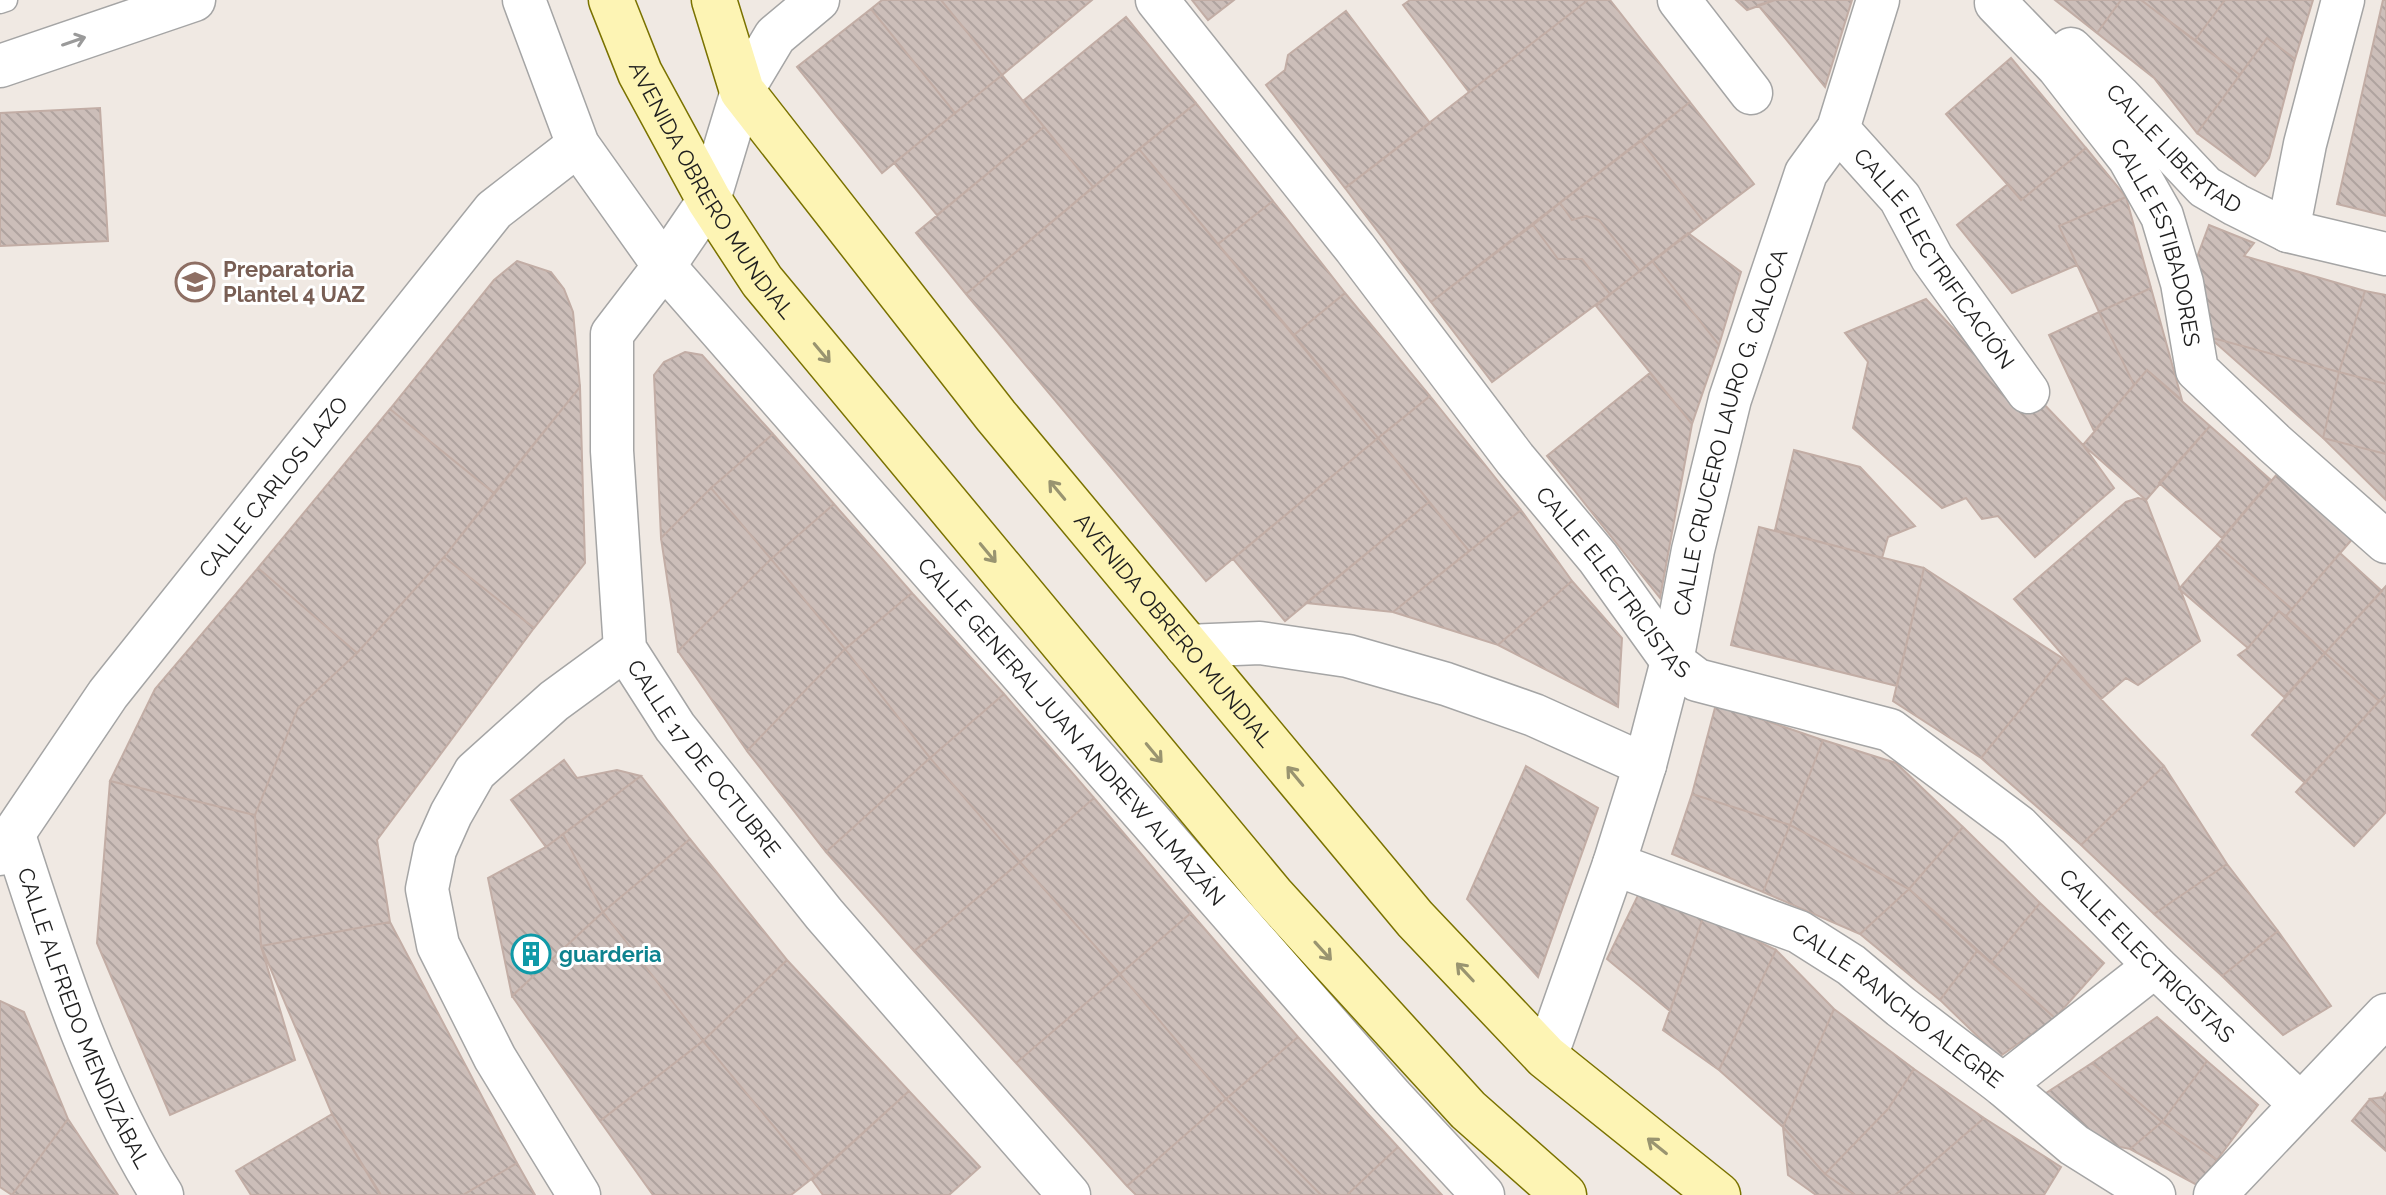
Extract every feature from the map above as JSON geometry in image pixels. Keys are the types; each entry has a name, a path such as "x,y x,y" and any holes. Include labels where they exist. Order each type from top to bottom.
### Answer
{"main road":[{"name":"AVENIDA OBRERO MUNDIAL","path":"611,0 640,73 709,200 762,281 1272,895 1468,1110 1564,1195"},
{"name":"AVENIDA OBRERO MUNDIAL","path":"714,0 742,91 996,416 1415,919 1546,1057 1718,1195"}],"street":[{"path":"0,66 194,0"},
{"name":"CALLE GENERAL JUAN ANDREW ALMAZÁN","path":"524,0 578,145 664,266 1392,1097 1483,1195"},
{"name":"CALLE 17 DE OCTUBRE","path":"818,0 775,36 742,91 709,200 612,334 612,451 625,649 675,727 824,914 1069,1195"},
{"name":"CALLE ELECTRICISTAS","path":"1157,0 1355,248 1515,459 1598,558 1672,661 1697,680 1890,730 2018,826 2155,966 2300,1104"},
{"path":"1679,0 1751,93"},
{"name":"CALLE CRUCERO LAURO G. CALOCA","path":"1546,1057 1614,864 1645,765 1672,661 1693,550 1730,399 1806,173 1838,129 1878,0"},
{"path":"2288,231 2305,144 2343,0"},
{"name":"CALLE LIBERTAD","path":"1990,2 2033,20 2083,59 2205,187 2288,231 2386,254"},
{"name":"CALLE ESTIBADORES","path":"1990,2 2058,67 2129,158 2162,216 2182,283 2197,370 2386,542"},
{"name":"CALLE ELECTRIFICACIÓN","path":"1838,129 1900,198 1932,258 2028,392"},
{"name":"CALLE CARLOS LAZO","path":"7,844 108,694 494,210 578,145"},
{"path":"1186,646 1260,643 1348,656 1446,684 1534,715 1645,765"},
{"path":"579,1195 495,1058 438,945 427,889 435,850 475,772 554,701 625,649"},
{"name":"CALLE ALFREDO MENDIZÁBAL","path":"7,844 46,935 95,1065 136,1153 162,1195"},
{"name":"CALLE RANCHO ALEGRE","path":"1614,864 1799,932 1851,965 2074,1145 2154,1195"},
{"path":"2003,1085 2155,966"},
{"path":"2215,1195 2386,1015"}],"lane":[{"path":"0,2 6,0"}],"building":[{"path":"882,0 941,0 1002,75 955,113 871,9"},
{"path":"941,0 1092,0 1002,75"},
{"path":"1192,0 1234,0 1208,20"},
{"path":"1410,0 1588,0 1469,92 1403,5"},
{"path":"1588,0 1610,0 1690,102 1431,302 1345,188"},
{"path":"1736,0 1775,0 1747,10"},
{"path":"1775,0 1852,0 1825,87 1758,5"},
{"path":"2055,0 2121,0 2097,33"},
{"path":"2121,0 2141,0 2240,75 2197,133 2154,78 2097,33"},
{"path":"2141,0 2225,0 2195,40"},
{"path":"2225,0 2313,0 2295,59 2267,38 2240,75 2195,40"},
{"path":"2383,0 2386,0 2386,216 2337,204"},
{"path":"871,9 955,113 882,173 797,67"},
{"path":"1346,11 1430,123 1345,188 1266,85 1285,70 1288,55"},
{"path":"1126,17 1196,103 1093,187 1023,101"},
{"path":"2267,38 2295,59 2269,158 2255,176 2197,133"},
{"path":"2011,58 2086,148 2021,200 1946,114"},
{"path":"1002,75 1044,127 937,215 894,163"},
{"path":"1690,102 1754,184 1704,222 1641,141"},
{"path":"1196,103 1273,201 1218,244 1139,149"},
{"path":"100,108 108,241 0,246 0,113"},
{"path":"1044,127 1093,187 966,294 916,233"},
{"path":"1641,141 1704,222 1640,271 1599,220 1586,216 1572,220 1560,203"},
{"path":"2086,148 2126,197 2059,226 2077,265 2012,293 1957,225 2008,184 2021,200"},
{"path":"1139,149 1378,438 1206,581 966,294"},
{"path":"2126,197 2151,288 2099,312 2059,226"},
{"path":"1273,201 1345,293 1294,335 1218,244"},
{"path":"1560,203 1572,220 1586,216 1599,220 1640,271 1610,294 1582,259 1558,259 1533,225"},
{"path":"1533,225 1558,259 1582,259 1610,294 1492,382 1431,302"},
{"path":"2209,225 2254,243 2244,256 2365,291 2339,372 2209,337 2196,260"},
{"path":"1688,233 1741,272 1719,345 1652,261"},
{"path":"517,261 551,272 564,289 573,312 580,387 494,493 390,409 494,280"},
{"path":"1652,261 1719,345 1692,424 1596,306"},
{"path":"2151,288 2182,400 2147,370 2134,385 2099,312"},
{"path":"2365,291 2386,295 2386,384 2339,372"},
{"path":"1345,293 1430,396 1378,438 1294,335"},
{"path":"1926,299 1998,377 2015,374 2083,445 2114,488 2035,557 1998,516 1982,519 1966,498 1942,508 1853,428 1868,362 1845,333"},
{"path":"2099,312 2134,385 2094,431 2049,335"},
{"path":"2209,337 2339,372 2323,438"},
{"path":"685,352 702,355 773,434 711,488 661,538 654,375 664,362"},
{"path":"2147,370 2210,426 2146,500 2083,445"},
{"path":"2339,372 2386,384 2386,454 2323,438"},
{"path":"1650,373 1692,424 1660,598 1547,456"},
{"path":"580,387 585,563 534,628 444,557"},
{"path":"1430,396 1521,510 1469,551 1378,438"},
{"path":"390,409 494,493 444,557 357,653 258,568"},
{"path":"2210,426 2271,480 2222,538 2159,483"},
{"path":"773,434 834,504 771,559 711,488"},
{"path":"1378,438 1429,502 1285,621 1233,559"},
{"path":"2323,438 2386,454 2386,500"},
{"path":"1794,450 1860,467 1915,526 1888,537 1882,558 1775,530"},
{"path":"2278,473 2354,537 2292,609 2217,545"},
{"path":"711,488 771,559 678,651 661,538"},
{"path":"2138,498 2146,500 2200,641 2138,685 2126,678 2101,699 2014,599 2126,502"},
{"path":"1429,502 1469,551 1393,612 1306,603"},
{"path":"834,504 912,593 845,649 771,559"},
{"path":"1521,510 1572,581 1498,645 1393,612"},
{"path":"1759,527 1924,568 1897,686 1731,645"},
{"path":"2217,545 2292,609 2286,616 2279,611 2248,648 2179,589"},
{"path":"2340,553 2382,591 2325,653 2286,616"},
{"path":"444,557 534,628 377,840 390,922 261,946 255,815 298,708 357,653"},
{"path":"771,559 845,649 747,751 678,651"},
{"path":"258,568 357,653 298,708 255,815 110,781 155,689"},
{"path":"1924,568 2062,658 1981,758 1893,701"},
{"path":"1572,581 1622,638 1618,707 1498,645"},
{"path":"2386,586 2386,694 2379,701 2325,653"},
{"path":"912,593 1004,694 930,758 845,649"},
{"path":"2279,611 2325,653 2284,697 2238,655 2248,648"},
{"path":"845,649 930,758 826,852 747,751"},
{"path":"2325,653 2379,701 2305,783 2252,735"},
{"path":"2062,658 2164,766 2081,845 1981,758"},
{"path":"1004,694 1094,798 1020,862 930,758"},
{"path":"2386,694 2386,812 2354,846 2296,792"},
{"path":"1716,704 1823,740 1790,825 1692,794"},
{"path":"1823,740 1896,763 1963,827 1909,889 1790,825"},
{"path":"930,758 1020,862 914,951 826,852"},
{"path":"564,760 577,778 617,770 641,776 546,847 511,800"},
{"path":"1526,766 1598,808 1538,977 1467,899"},
{"path":"2164,766 2227,864 2154,914 2081,845"},
{"path":"641,776 690,839 603,912 563,834"},
{"path":"110,781 255,815 261,946 295,1060 170,1115 97,943"},
{"path":"1692,794 1790,825 1763,892 1672,854"},
{"path":"1094,798 1191,913 1120,974 1020,862"},
{"path":"1790,825 1909,889 1860,934 1763,892"},
{"path":"1963,827 2040,903 1991,962 1909,889"},
{"name":"guarderia","path":"563,834 603,912 512,996 488,878 546,847"},
{"path":"690,839 787,960 703,1041 603,912"},
{"path":"1020,862 1120,974 1016,1063 914,951"},
{"path":"2227,864 2278,931 2222,976 2154,914"},
{"path":"1643,885 1704,915 1670,1011 1607,959"},
{"path":"1909,889 1977,951 1940,1000 1860,934"},
{"path":"2040,903 2104,963 2055,1018 1991,962"},
{"path":"603,912 703,1041 600,1121 512,996"},
{"path":"1191,913 1298,1037 1226,1099 1120,974"},
{"path":"1704,915 1776,950 1719,1070 1663,1030"},
{"path":"390,922 517,1163 463,1195 381,1195 332,1114 261,946"},
{"path":"2278,931 2331,1006 2283,1035 2222,976"},
{"path":"1776,950 1834,1009 1783,1127 1719,1070"},
{"path":"1977,951 2055,1018 1999,1057 1940,1000"},
{"path":"787,960 909,1091 815,1176 703,1041"},
{"path":"1120,974 1226,1099 1127,1186 1016,1063"},
{"path":"0,1001 24,1012 68,1119 12,1195 0,1187"},
{"path":"1834,1009 1914,1069 1888,1109 1825,1174 1783,1127"},
{"path":"2157,1017 2207,1061 2162,1122 2092,1063"},
{"path":"1298,1037 1398,1147 1347,1195 1321,1195 1226,1099"},
{"path":"703,1041 815,1176 791,1195 653,1195 600,1121"},
{"path":"2207,1061 2258,1105 2217,1160 2162,1122"},
{"path":"2092,1063 2162,1122 2130,1149 2110,1145 2043,1095"},
{"path":"1914,1069 1984,1118 1895,1195 1855,1195 1825,1174 1888,1109"},
{"path":"909,1091 980,1167 949,1195 823,1195 812,1180"},
{"path":"2386,1093 2386,1114 2370,1099 2383,1097"},
{"path":"1226,1099 1321,1195 1136,1195 1127,1186"},
{"path":"2370,1099 2386,1114 2386,1151 2352,1121"},
{"path":"332,1114 380,1195 251,1195 236,1171"},
{"path":"1984,1118 2061,1167 2044,1195 1895,1195"},
{"path":"68,1119 118,1195 12,1195"},
{"path":"2162,1122 2217,1160 2197,1185 2130,1149"},
{"path":"1783,1127 1825,1174 1855,1195 1816,1195 1788,1175"},
{"path":"1398,1147 1442,1195 1347,1195"},
{"path":"517,1163 535,1195 463,1195"}],"place":[{"name":"Preparatoria Plantel 4 UAZ","path":"195,282"},
{"name":"guarderia","path":"531,954"}]}
